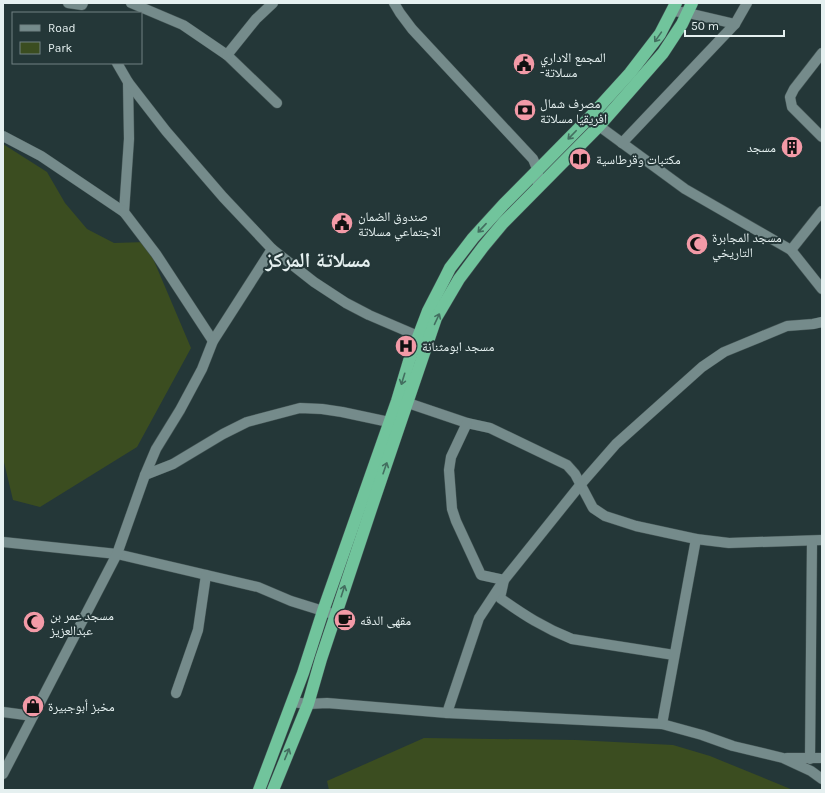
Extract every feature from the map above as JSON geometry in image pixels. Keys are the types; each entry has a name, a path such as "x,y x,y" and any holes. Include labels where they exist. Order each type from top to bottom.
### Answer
{"highway":[{"path":"273,790 308,704 321,659 376,492 408,403 428,311 450,268 473,238 504,204 630,73 660,34 675,7"},
{"path":"259,790 303,673 322,611 389,422 423,338 455,285 503,223 599,126 663,53 673,39 690,8"}],"street":[{"path":"68,3 83,6"},
{"path":"131,3 183,25 227,55 277,102"},
{"path":"227,55 256,19 272,3"},
{"path":"394,3 412,29 533,159 538,170 538,186"},
{"path":"622,143 735,24 747,3"},
{"path":"675,7 690,8 735,24"},
{"path":"822,53 794,89 790,97 792,107 822,137"},
{"path":"118,64 128,82 166,131 223,197 272,249 314,282 346,303 369,315 423,338"},
{"path":"124,212 129,139 128,82"},
{"path":"599,126 685,189 791,250 822,289"},
{"path":"3,136 41,156 124,212 156,254 213,340"},
{"path":"791,250 822,211"},
{"path":"3,774 117,554 145,475 156,450 202,369 213,340 272,249"},
{"path":"447,713 478,618 504,580 581,484 616,444 702,367 724,352 786,326 822,322"},
{"path":"408,403 467,423 490,428 567,465 576,474 593,508 605,516 636,526 696,539 729,544 817,540 810,758"},
{"path":"145,475 173,464 223,434 247,422 300,408 322,408 389,422"},
{"path":"467,423 451,457 449,470 452,509 481,575 504,580"},
{"path":"662,724 696,539"},
{"path":"3,542 117,554 258,587 290,601 336,615"},
{"path":"176,693 198,630 206,575"},
{"path":"504,580 500,598 527,618 560,634 572,639 674,655"},
{"path":"292,702 308,704 327,703 447,713 662,724 702,735 733,746 783,758 811,771 822,779"},
{"path":"3,712 33,716"},
{"path":"783,758 822,758"}],"green space":[{"path":"3,144 47,172 65,203 87,229 114,243 146,242 191,348 137,447 40,507 13,500 3,458"},
{"path":"424,738 576,740 673,745 710,756 793,790 329,790 327,781"}],"place":[{"name":"المجمع الاداري -مسلاتة","path":"524,64"},
{"name":"مصرف شمال افريقيا مسلاتة","path":"525,110"},
{"name":"مسجد","path":"792,147"},
{"name":"مكتبات وقرطاسية","path":"580,159"},
{"name":"صندوق الضمان الاجتماعي مسلاتة","path":"342,223"},
{"name":"مسجد المجابرة التاريخي","path":"697,244"},
{"name":"مسجد ابومثنانة","path":"406,346"},
{"name":"مقهى الدقه","path":"345,620"},
{"name":"مسجد عمر بن عبدالعزيز","path":"34,622"},
{"name":"مخبز أبوجبيرة","path":"33,706"}],"district":[{"name":"مسلاتة المركز","path":"318,260"}]}
